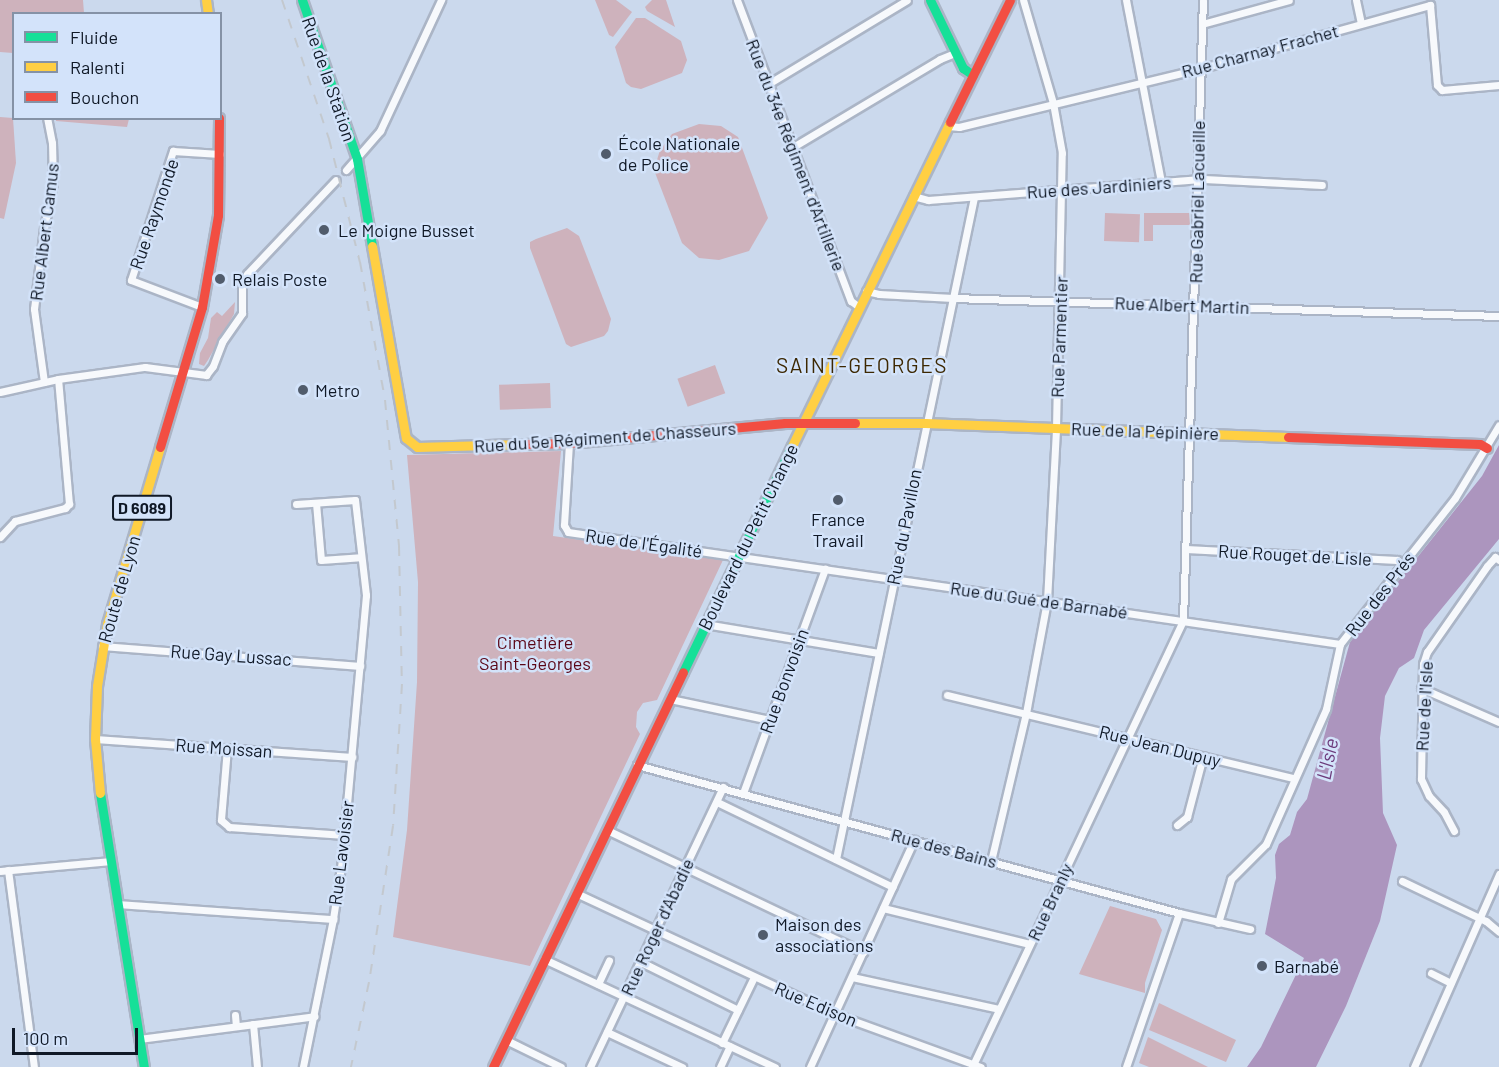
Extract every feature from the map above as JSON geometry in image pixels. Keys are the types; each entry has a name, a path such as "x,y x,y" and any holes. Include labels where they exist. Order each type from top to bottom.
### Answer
{"main road":[{"name":"Rue de la Station","path":"303,0 357,159"},
{"path":"930,0 963,68 973,75"},
{"name":"Boulevard du Petit Change","path":"493,1067 858,307 1008,4"},
{"name":"Route de Lyon","path":"144,1067 100,793 95,739 97,686 102,646 202,307 215,235 220,154 219,120"},
{"name":"Rue du 5e Régiment de Chasseurs","path":"357,159 406,438 412,444 423,447 569,443 802,424"},
{"name":"Rue de la Pépinière","path":"802,424 925,423 1480,444 1487,448"}],"street":[{"path":"346,170 380,131 441,0"},
{"name":"Rue du 34e Régiment d'Artillerie","path":"737,0 851,301 858,307"},
{"path":"768,84 907,0"},
{"name":"Rue Parmentier","path":"991,861 1026,714 1047,601 1056,428 1062,189 1060,138 1053,103 1023,0"},
{"path":"1126,0 1161,182"},
{"name":"Rue Gabriel Lacueille","path":"1183,621 1195,305 1203,0"},
{"path":"1202,24 1289,0"},
{"path":"1356,0 1361,24"},
{"name":"Rue Charnay Frachet","path":"948,126 959,127 1201,68 1430,5 1437,85 1442,90 1499,85"},
{"path":"793,147 940,59 956,53"},
{"name":"Rue Albert Camus","path":"44,382 34,309 44,228 53,183 52,143 47,120"},
{"name":"Rue Raymonde","path":"202,307 131,280 173,151 220,154"},
{"path":"0,392 58,379 145,367 202,376 210,371 222,342 242,313 242,286 247,274 336,180"},
{"name":"Rue des Jardiniers","path":"913,196 928,200 1198,180 1322,184"},
{"name":"Rue du Pavillon","path":"836,859 974,196"},
{"name":"Rue Albert Martin","path":"867,291 879,294 953,298 1499,316"},
{"path":"0,537 15,520 65,508 69,504 58,379"},
{"name":"Rue des Prés","path":"1218,923 1231,879 1266,844 1326,709 1340,644 1455,498 1499,425"},
{"name":"Rue de l'Égalité","path":"569,443 564,525 568,532 738,556"},
{"name":"Rue Lavoisier","path":"303,1067 333,919 345,835 366,595 355,500 316,503"},
{"path":"296,504 316,503 321,560 360,557"},
{"name":"Rue Rouget de Lisle","path":"1186,549 1397,560 1402,565"},
{"name":"Rue du Gué de Barnabé","path":"738,556 1340,644"},
{"name":"Rue de l'Isle","path":"1454,831 1421,779 1421,688 1427,652 1497,558"},
{"name":"Rue Bonvoisin","path":"743,793 825,569"},
{"name":"Rue Branly","path":"976,1066 999,1009 1183,621"},
{"path":"705,624 879,653"},
{"name":"Rue Gay Lussac","path":"102,646 360,666"},
{"path":"1421,688 1499,722"},
{"name":"Rue Jean Dupuy","path":"947,694 1294,778"},
{"path":"670,699 770,720"},
{"name":"Rue Moissan","path":"95,739 352,757"},
{"path":"227,748 221,820 229,826 345,835"},
{"path":"1177,825 1187,817 1203,756"},
{"name":"Rue des Bains","path":"638,765 1179,913 1250,929"},
{"name":"Rue Roger d'Abadie","path":"590,1067 723,788"},
{"path":"717,802 893,887"},
{"path":"607,830 863,952"},
{"path":"810,1067 914,840"},
{"path":"34,1067 4,870 111,861"},
{"path":"1414,1067 1499,874"},
{"path":"1402,881 1480,918 1499,932"},
{"name":"Rue Edison","path":"576,894 835,1014 976,1066"},
{"path":"117,904 333,919"},
{"path":"883,908 1030,944"},
{"path":"1126,1067 1179,913"},
{"path":"544,959 775,1067"},
{"path":"598,984 609,960"},
{"path":"640,962 738,1010"},
{"path":"1431,973 1451,983"},
{"path":"722,1042 754,976"},
{"path":"852,977 999,1009"},
{"path":"235,1015 236,1026"},
{"path":"139,1040 315,1016"},
{"path":"253,1024 257,1067"},
{"path":"607,1032 682,1067"},
{"path":"506,1040 561,1067"},
{"path":"720,1067 730,1046"}],"green space":[{"path":"0,0 83,0 84,12 12,12 12,53 0,52"},
{"path":"595,0 616,0 632,12 613,37 609,35"},
{"path":"652,0 666,0 675,27 647,11 645,7"},
{"path":"636,18 645,18 681,41 687,60 682,73 641,89 631,87 626,83 615,47"},
{"path":"0,117 13,120 16,163 4,219 0,218"},
{"path":"56,120 129,120 127,127"},
{"path":"699,124 721,126 738,137 768,218 749,251 719,260 699,258 682,243 654,170 660,150 672,134"},
{"path":"1105,213 1140,214 1139,242 1104,241"},
{"path":"1144,213 1189,213 1190,225 1153,225 1153,241 1144,241"},
{"path":"567,228 579,236 611,319 604,336 571,347 566,344 530,248 530,242"},
{"path":"235,302 234,314 208,360 204,366 199,364 200,353 208,338 211,318 217,312 222,316"},
{"path":"715,365 725,393 688,407 677,379"},
{"path":"550,383 551,408 500,410 499,385"},
{"name":"Cimetière Saint-Georges","path":"561,451 553,536 723,560 657,700 643,703 637,712 636,727 640,734 530,966 393,937 407,830 417,682 418,582 407,455"},
{"path":"1110,906 1156,919 1162,930 1145,983 1145,993 1079,974"},
{"path":"1159,1003 1236,1040 1226,1062 1149,1030"},
{"path":"1148,1037 1208,1067 1149,1067 1139,1063"}],"water":[{"name":"L'Isle","path":"1499,445 1499,539 1424,630 1414,658 1399,668 1385,696 1380,738 1383,813 1397,845 1380,921 1346,1006 1316,1067 1247,1067 1261,1047 1304,958 1265,934 1276,878 1275,855 1279,844 1290,835 1297,812 1307,799 1350,642 1482,476"}],"railway":[{"path":"282,0 329,139 360,262 385,400 399,546 402,684 393,826 369,982 351,1067"}],"traffic: fast":[{"path":"302,0 357,159 372,246"},
{"path":"930,0 963,68 973,75"},
{"path":"683,672 792,446"},
{"path":"100,793 144,1067"}],"traffic: slow":[{"path":"206,0 208,12"},
{"path":"792,446 950,122"},
{"path":"372,246 406,438 417,447 523,444"},
{"path":"855,423 925,423 1288,437"},
{"path":"100,793 95,739 97,686 107,624 160,447"}],"traffic: jam":[{"path":"950,122 1010,0"},
{"path":"160,447 202,307 218,215 219,120"},
{"path":"523,444 569,443 785,423 855,423"},
{"path":"1288,437 1480,444 1487,448"},
{"path":"493,1067 683,672"}],"place":[{"name":"École Nationale de Police","path":"606,154"},
{"name":"Le Moigne Busset","path":"324,230"},
{"name":"Relais Poste","path":"220,279"},
{"name":"Metro","path":"303,390"},
{"name":"France Travail","path":"838,500"},
{"name":"Maison des associations","path":"763,935"},
{"name":"Barnabé","path":"1262,966"}],"district":[{"name":"SAINT-GEORGES","path":"862,365"}]}
